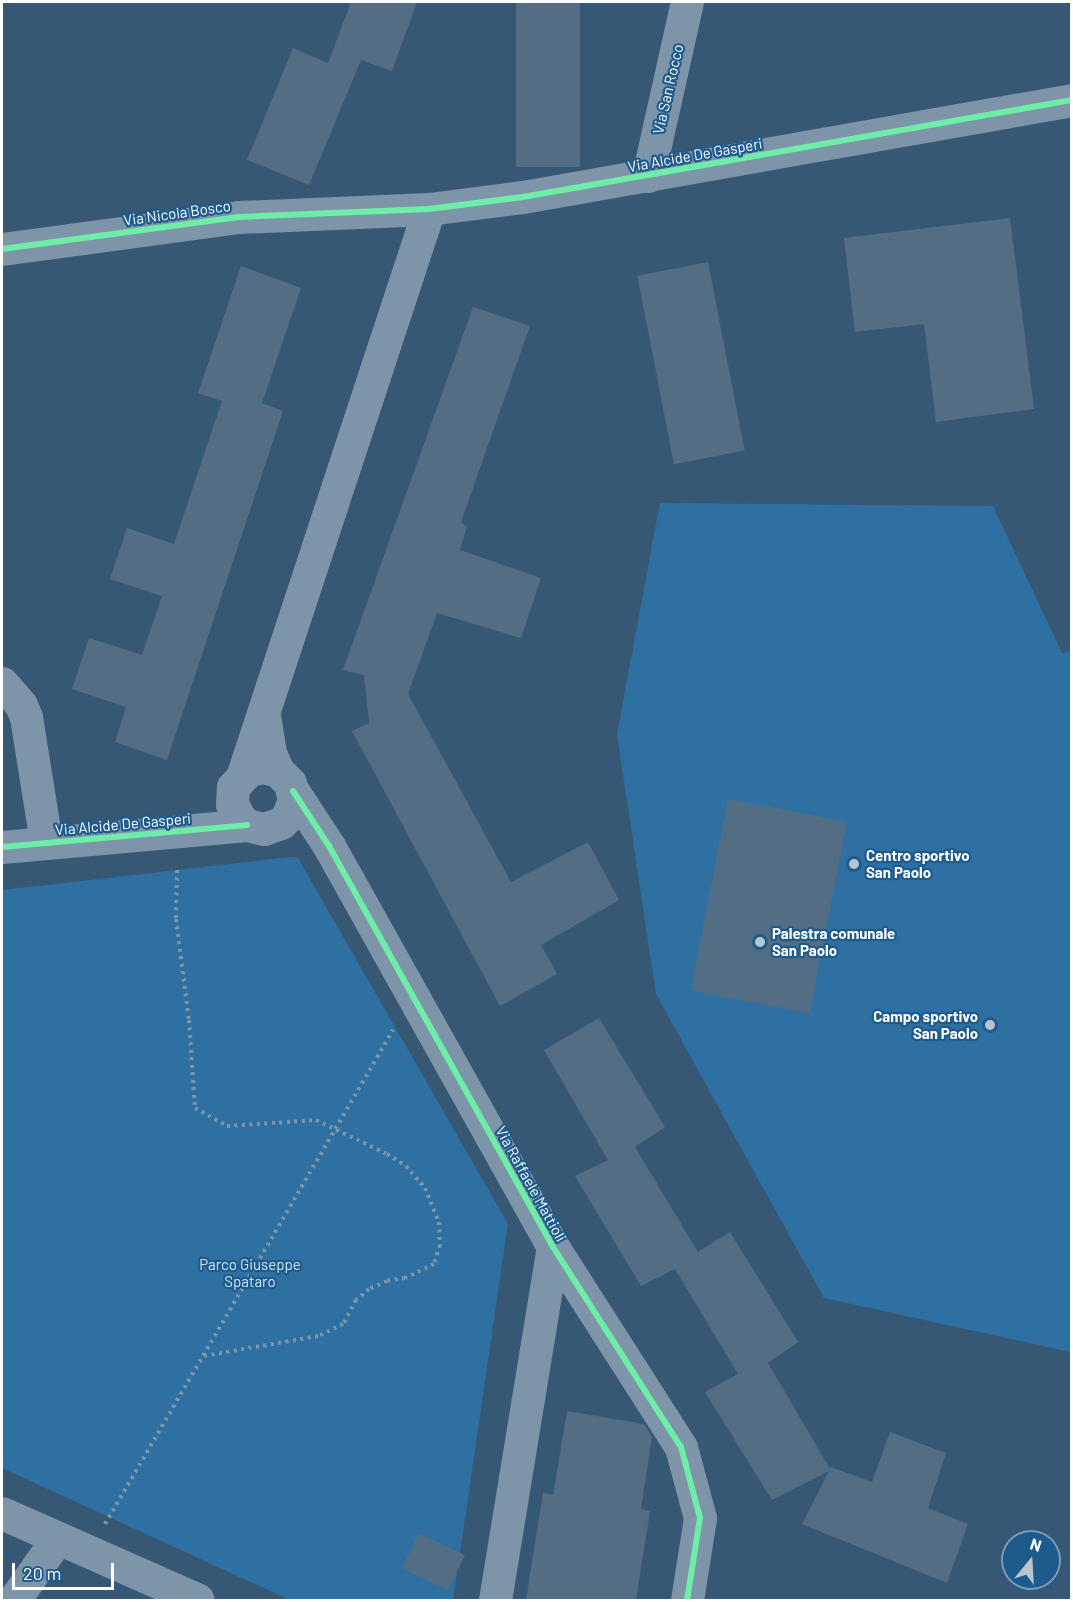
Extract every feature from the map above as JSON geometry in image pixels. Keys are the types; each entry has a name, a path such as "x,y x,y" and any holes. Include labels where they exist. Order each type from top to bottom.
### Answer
{"street":[{"name":"Via San Rocco","path":"648,176 687,2"},
{"name":"Via Alcide De Gasperi","path":"191,830 211,819 237,784 429,209 648,176 1071,100"},
{"name":"Via Nicola Bosco","path":"2,249 239,217 429,209"},
{"path":"5,689 26,717 46,842"},
{"name":"Via Alcide De Gasperi","path":"264,708 270,753 285,781"},
{"path":"264,767 285,781 291,809 280,823 264,829 247,825 235,812 237,784 264,767"},
{"name":"Via Raffaele Mattioli","path":"285,781 329,846 553,1247 681,1447 700,1518 687,1600"},
{"name":"Via Raffaele Mattioli","path":"280,823 303,830 329,846"},
{"name":"Via Alcide De Gasperi","path":"2,847 247,825"},
{"name":"Via Raffaele Mattioli","path":"495,1600 553,1247"},
{"path":"2,1513 198,1600"},
{"path":"14,1600 57,1539"}],"path":[{"path":"177,870 176,919 189,1020 195,1108 227,1126 316,1120 336,1128 406,1166 425,1188 439,1222 440,1245 434,1264 405,1278 387,1281 369,1289 356,1300 343,1324 318,1336 203,1356"},
{"path":"88,1553 398,1023"}],"green space":[{"name":"Centro sportivo San Paolo","path":"660,503 993,506 1062,653 1071,652 1071,1352 824,1298 656,994 617,734"},
{"name":"Parco Giuseppe Spataro","path":"298,858 508,1224 453,1600 290,1600 2,1468 2,890"}],"building":[{"path":"351,2 417,2 392,71 361,60 309,185 247,160 293,48 328,63"},
{"path":"516,2 580,2 580,167 516,167"},
{"path":"1010,218 1034,409 936,422 924,324 855,332 844,238"},
{"path":"708,262 745,450 674,464 637,276"},
{"path":"241,266 301,288 262,403 283,411 167,760 115,742 126,707 72,689 89,638 142,655 162,596 110,579 127,528 174,544 222,401 198,393"},
{"path":"473,307 530,326 461,522 467,527 460,550 541,578 521,638 437,613 408,694 511,882 588,842 619,900 541,945 557,974 500,1006 352,731 369,723 364,675 343,670"},
{"name":"Palestra comunale San Paolo","path":"728,799 847,822 810,1014 691,990"},
{"path":"599,1018 665,1127 635,1147 698,1252 730,1232 798,1342 768,1363 830,1469 831,1467 872,1482 890,1432 946,1453 928,1508 968,1524 947,1583 802,1524 829,1471 772,1500 705,1392 738,1374 675,1269 641,1286 575,1176 608,1160 544,1050"},
{"path":"567,1411 644,1424 652,1437 641,1509 650,1511 636,1600 526,1600 543,1493 553,1495"},
{"path":"419,1533 465,1555 448,1590 402,1568"}],"cycle path":[{"path":"2,249 239,217 429,209 523,197 1072,100"},
{"path":"293,791 329,846 553,1247 681,1447 700,1518 687,1600"},
{"path":"2,847 247,825"}],"place":[{"name":"Centro sportivo San Paolo","path":"854,864"},
{"name":"Palestra comunale San Paolo","path":"760,942"},
{"name":"Campo sportivo San Paolo","path":"990,1025"}]}
